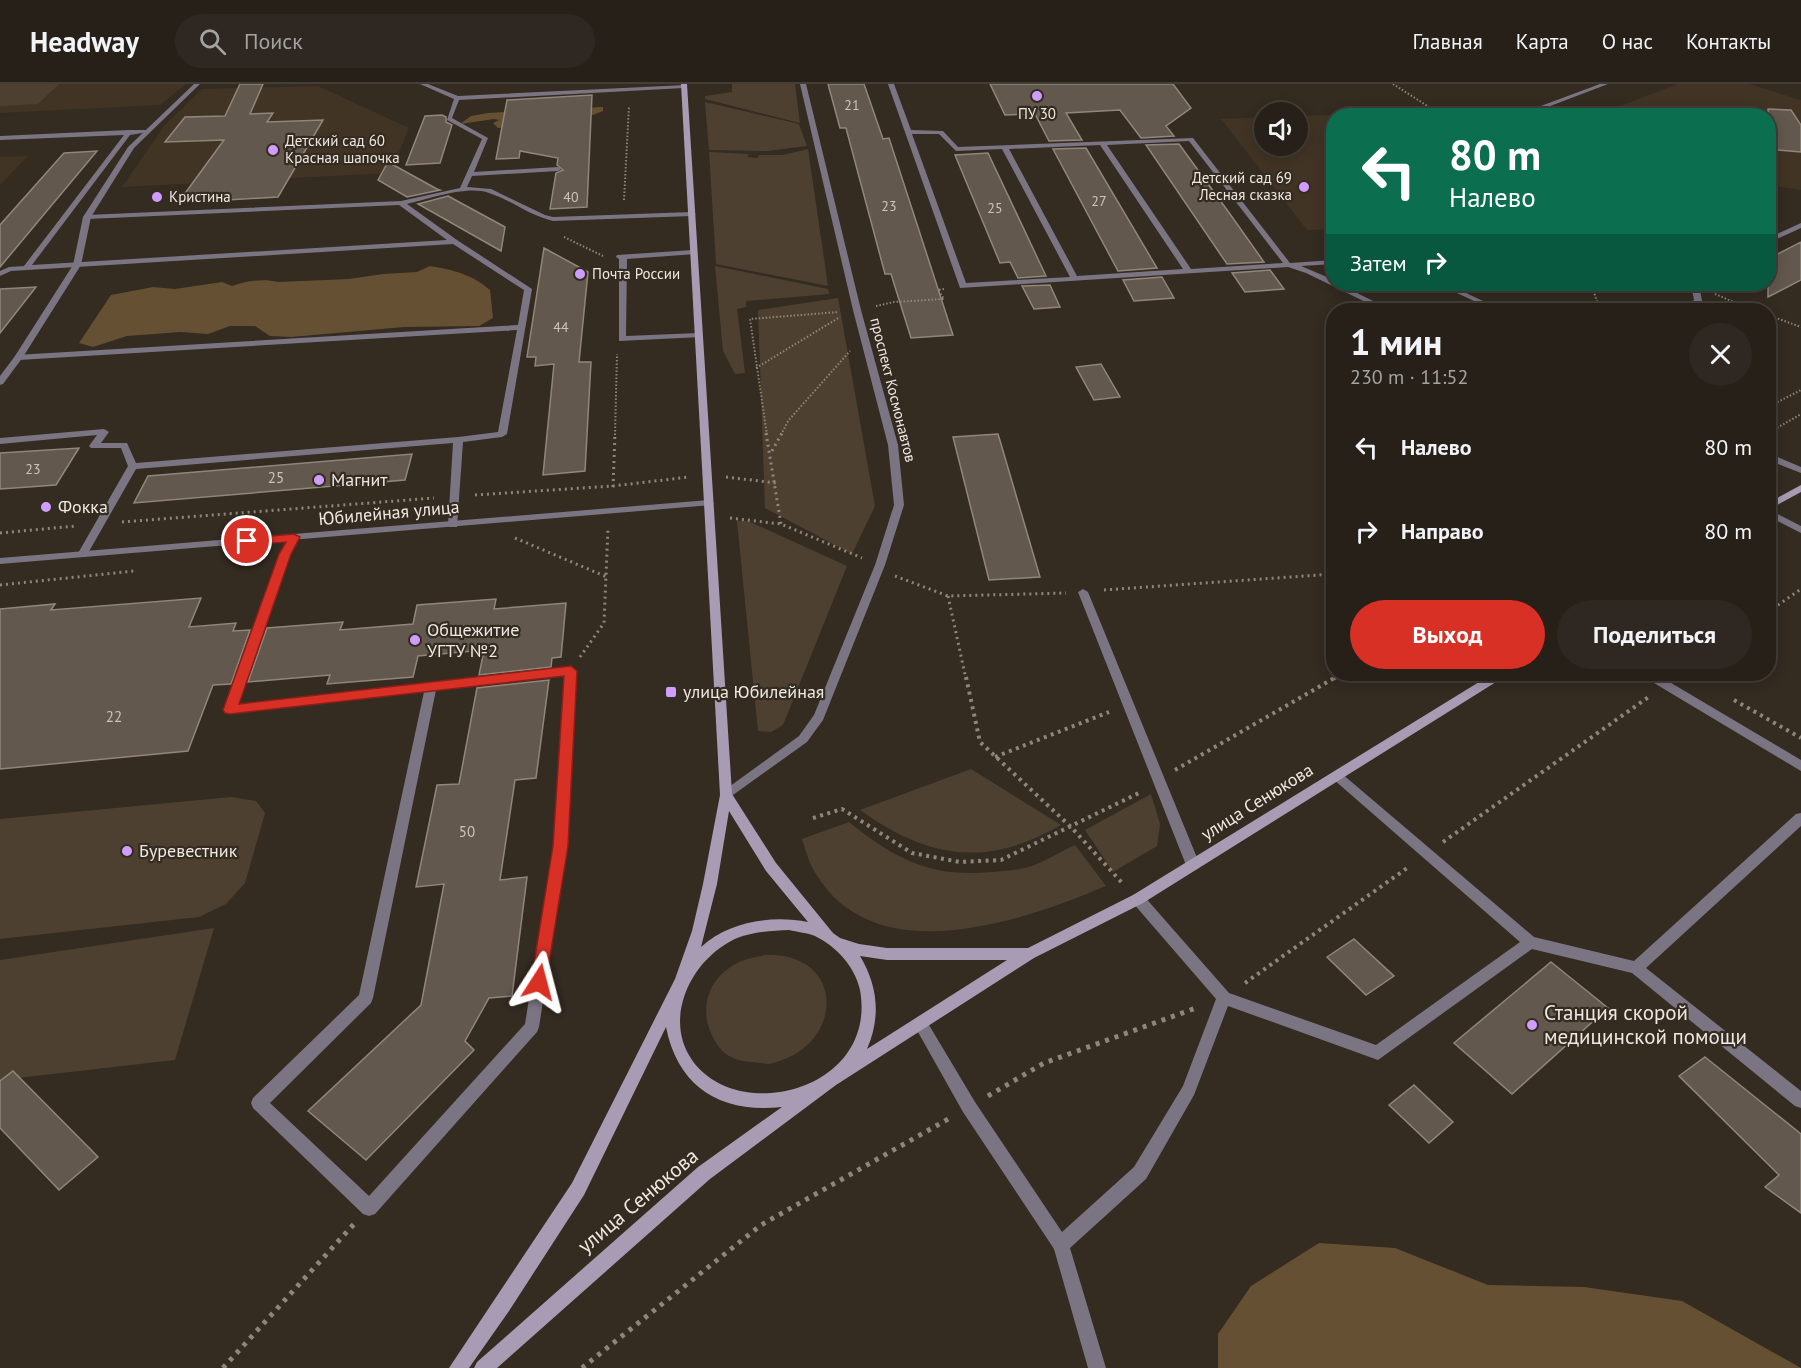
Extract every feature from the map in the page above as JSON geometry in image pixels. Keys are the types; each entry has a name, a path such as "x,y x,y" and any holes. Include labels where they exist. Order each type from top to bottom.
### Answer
{"main road":[{"path":"682,980 699,932 726,795 684,85"},
{"path":"1776,505 1801,488"},
{"name":"улица Сенюкова","path":"483,1368 704,1173 831,1080 921,1025 1029,954 1138,899 1489,681"},
{"path":"726,795 771,867 829,938"},
{"name":"улица Сенюкова","path":"458,1368 503,1305 578,1189 682,980 701,955 727,936 758,926 789,924 819,932 844,948 862,971 871,999 867,1030 854,1057 831,1080 801,1095 768,1102 735,1098 706,1084 685,1063 674,1037 673,1008 682,980"},
{"name":"улица Сенюкова","path":"829,938 858,950 887,954 1029,954"}],"street":[{"path":"0,382 19,357 77,265 87,218 131,147 197,84"},
{"path":"423,84 457,99 684,85"},
{"path":"571,92 572,84"},
{"name":"проспект Космонавтов","path":"726,795 803,739 819,717 880,565 899,505 893,445 862,332 803,84"},
{"path":"891,84 963,286 1326,263"},
{"path":"1539,108 1605,84"},
{"path":"457,99 449,119 485,138 463,189"},
{"path":"26,268 129,132"},
{"path":"0,138 145,132"},
{"path":"908,132 941,132 956,149 1191,139 1288,265 1326,279"},
{"path":"1103,144 1189,272"},
{"path":"1005,148 1075,279"},
{"path":"469,174 558,169"},
{"path":"87,218 400,203 463,189 489,190 543,217 564,219 692,214"},
{"path":"133,466 458,440 501,434 528,289 453,242 400,203"},
{"path":"1776,237 1801,225"},
{"path":"0,274 9,269 453,242"},
{"path":"693,252 621,257 622,339 699,335"},
{"path":"1350,291 1374,303"},
{"path":"1457,291 1483,303"},
{"path":"19,357 521,327"},
{"path":"0,441 104,432 94,446 124,444 133,466"},
{"path":"453,525 458,440"},
{"path":"1776,459 1801,470"},
{"path":"82,555 133,466"},
{"name":"Юбилейная улица","path":"0,561 709,503"},
{"path":"1776,515 1801,530"},
{"path":"294,537 285,554 230,710 431,686 571,671 560,846 532,1027 369,1208 259,1103 366,998 431,686"},
{"path":"1083,592 1193,865"},
{"path":"1659,681 1801,766"},
{"path":"1337,776 1530,942 1635,968 1801,1101"},
{"path":"1635,968 1801,818"},
{"path":"1138,899 1224,998 1378,1053 1530,942"},
{"path":"1061,1245 1140,1173 1189,1090 1224,998"},
{"path":"921,1025 969,1107 1061,1245 1097,1368"}],"path":[{"path":"1393,84 1430,107 1438,108"},
{"path":"623,216 630,88"},
{"path":"1713,293 1736,303"},
{"path":"781,524 750,318 857,310 894,302 944,299"},
{"path":"756,368 838,318 857,310"},
{"path":"1776,318 1801,327"},
{"path":"771,452 788,421 849,352 862,332"},
{"path":"571,671 604,623 609,512 613,486 617,349"},
{"path":"1776,403 1801,390"},
{"path":"1776,428 1801,414"},
{"path":"0,533 456,496 613,486"},
{"path":"710,517 753,519 781,524 880,565 900,579 948,596 1083,592 1326,575"},
{"path":"598,530 608,529"},
{"path":"522,536 512,536 607,577"},
{"path":"0,585 143,570"},
{"path":"1776,606 1801,589"},
{"path":"948,596 980,742 1071,826 1138,899"},
{"path":"813,818 842,809 912,853 960,862 1001,860 1128,799 1330,681"},
{"path":"582,1368 761,1225 1044,1064 1224,998 1666,685"},
{"path":"1730,697 1801,738"},
{"path":"995,757 1116,710"},
{"path":"223,1368 369,1208"}],"shaded area":[{"path":"0,84 186,84 160,105 0,113"},
{"path":"0,84 59,84 38,104 0,106"},
{"path":"732,84 795,84 800,123 705,99 705,96 732,92"},
{"path":"1677,84 1749,84 1801,100 1801,190 1776,186 1776,108 1616,108"},
{"name":"Детский сад 60 Красная шапочка","path":"318,86 409,128 390,173 122,187 164,126 202,89"},
{"path":"705,102 799,124 807,146 767,151 709,150"},
{"path":"603,107 603,111 593,115 510,127 498,128 493,123 499,120 494,119 460,124 471,116 488,113"},
{"name":"Детский сад 69 Лесная сказка","path":"1326,115 1326,229 1307,230 1221,119 1254,117 1254,156 1308,156 1308,116"},
{"path":"808,149 828,286 716,264 709,152 749,154 747,157 757,158 759,155 783,155"},
{"path":"28,156 0,185 0,157"},
{"path":"430,266 462,274 490,290 493,318 479,326 404,327 291,337 270,336 255,326 230,326 208,334 180,332 127,336 93,347 79,343 111,295 153,287 175,289 222,282 232,286 261,280 278,282 349,279 417,272"},
{"path":"715,266 828,289 829,294 746,301 746,307 737,309 745,373 735,374 723,351"},
{"path":"838,298 875,506 852,554 765,508 758,310"},
{"path":"737,521 748,521 847,566 783,725 771,732 758,731"},
{"path":"971,769 1061,825 1034,839 1008,848 983,852 958,852 934,848 910,839 860,810"},
{"path":"1151,794 1160,824 1157,846 1113,872 1085,830"},
{"name":"Буревестник","path":"231,797 256,801 265,813 245,883 226,904 199,917 0,939 0,819"},
{"path":"849,822 898,856 932,869 950,872 992,872 1029,867 1075,845 1106,886 1032,914 990,924 948,931 907,930 869,920 836,899 811,865 802,839"},
{"path":"214,928 175,1060 0,1080 0,960"},
{"path":"765,955 785,956 806,965 818,976 825,990 826,1006 823,1021 815,1036 803,1049 769,1064 742,1061 725,1053 712,1035 706,1012 711,989 727,970 739,962"},
{"path":"1319,1243 1395,1248 1488,1285 1584,1287 1682,1301 1801,1368 1218,1368 1218,1334 1251,1286"}],"building":[{"path":"240,84 263,84 250,114 273,113 267,122 323,120 278,197 178,203 224,140 165,142 185,117 225,116"},
{"path":"828,84 864,84 883,139 889,138 953,335 911,338 891,274 885,274 846,128 840,128"},
{"path":"990,84 1173,84 1191,108 1166,126 1174,136 1141,138 1120,110 1066,113 1082,140 1049,141 1035,114 1005,115"},
{"path":"592,95 587,207 550,209 556,173 563,170 557,165 558,158 520,151 519,158 496,159 507,100"},
{"path":"1776,109 1791,110 1801,125 1801,152 1776,150"},
{"path":"442,115 446,117 446,122 452,125 440,163 406,165 425,116"},
{"path":"1179,144 1264,262 1227,264 1146,145"},
{"path":"1086,148 1157,268 1118,271 1053,149"},
{"path":"97,151 0,267 0,225 64,153"},
{"path":"988,153 1046,276 1018,278 1010,262 1000,263 955,155"},
{"path":"388,162 440,190 407,197 378,180"},
{"path":"448,196 505,227 501,251 418,204"},
{"path":"1801,242 1801,280 1768,297 1768,291 1776,291 1776,255"},
{"path":"544,248 588,272 579,362 591,362 585,471 543,475 554,364 535,366 536,357 527,357"},
{"path":"1270,270 1284,289 1245,292 1232,273"},
{"path":"1162,277 1174,298 1134,301 1123,280"},
{"path":"1050,285 1060,307 1034,309 1022,286"},
{"path":"36,287 0,333 0,289"},
{"path":"1101,364 1120,397 1094,400 1076,367"},
{"path":"998,434 1040,577 989,580 953,437"},
{"path":"79,448 56,485 0,489 0,453"},
{"path":"412,454 405,480 134,503 148,476"},
{"path":"201,598 189,627 236,623 233,631 250,630 231,684 213,685 188,751 0,769 0,609 55,604 51,610"},
{"name":"Общежитие УГТУ №2","path":"496,599 494,609 566,603 561,657 552,658 551,667 479,675 484,650 418,656 413,677 327,684 330,675 248,682 267,628 343,622 340,630 413,624 417,605"},
{"path":"549,680 536,778 515,780 500,880 527,877 512,996 489,998 465,1041 474,1050 366,1160 308,1111 421,1005 444,884 416,887 437,785 459,784 477,688"},
{"path":"1354,939 1394,976 1366,995 1327,957"},
{"name":"Станция скорой медицинской помощи","path":"1551,962 1608,1008 1512,1094 1454,1043"},
{"path":"1705,1057 1801,1134 1801,1213 1765,1187 1779,1175 1679,1076"},
{"path":"13,1071 98,1157 59,1190 0,1128 0,1081"},
{"path":"1414,1085 1453,1122 1429,1143 1389,1105"}],"place":[{"name":"ПУ 30","path":"1037,96"},
{"name":"Детский сад 60 Красная шапочка","path":"273,150"},
{"name":"Детский сад 69 Лесная сказка","path":"1304,187"},
{"name":"Кристина","path":"157,197"},
{"name":"Почта России","path":"580,274"},
{"name":"Магнит","path":"319,480"},
{"name":"Фокка","path":"46,507"},
{"name":"Общежитие УГТУ №2","path":"415,640"},
{"name":"улица Юбилейная","path":"671,692"},
{"name":"Буревестник","path":"127,851"},
{"name":"Станция скорой медицинской помощи","path":"1532,1025"}],"route":[{"path":"247,541 294,537 285,554 230,710 571,671 560,846 539,982"}]}
